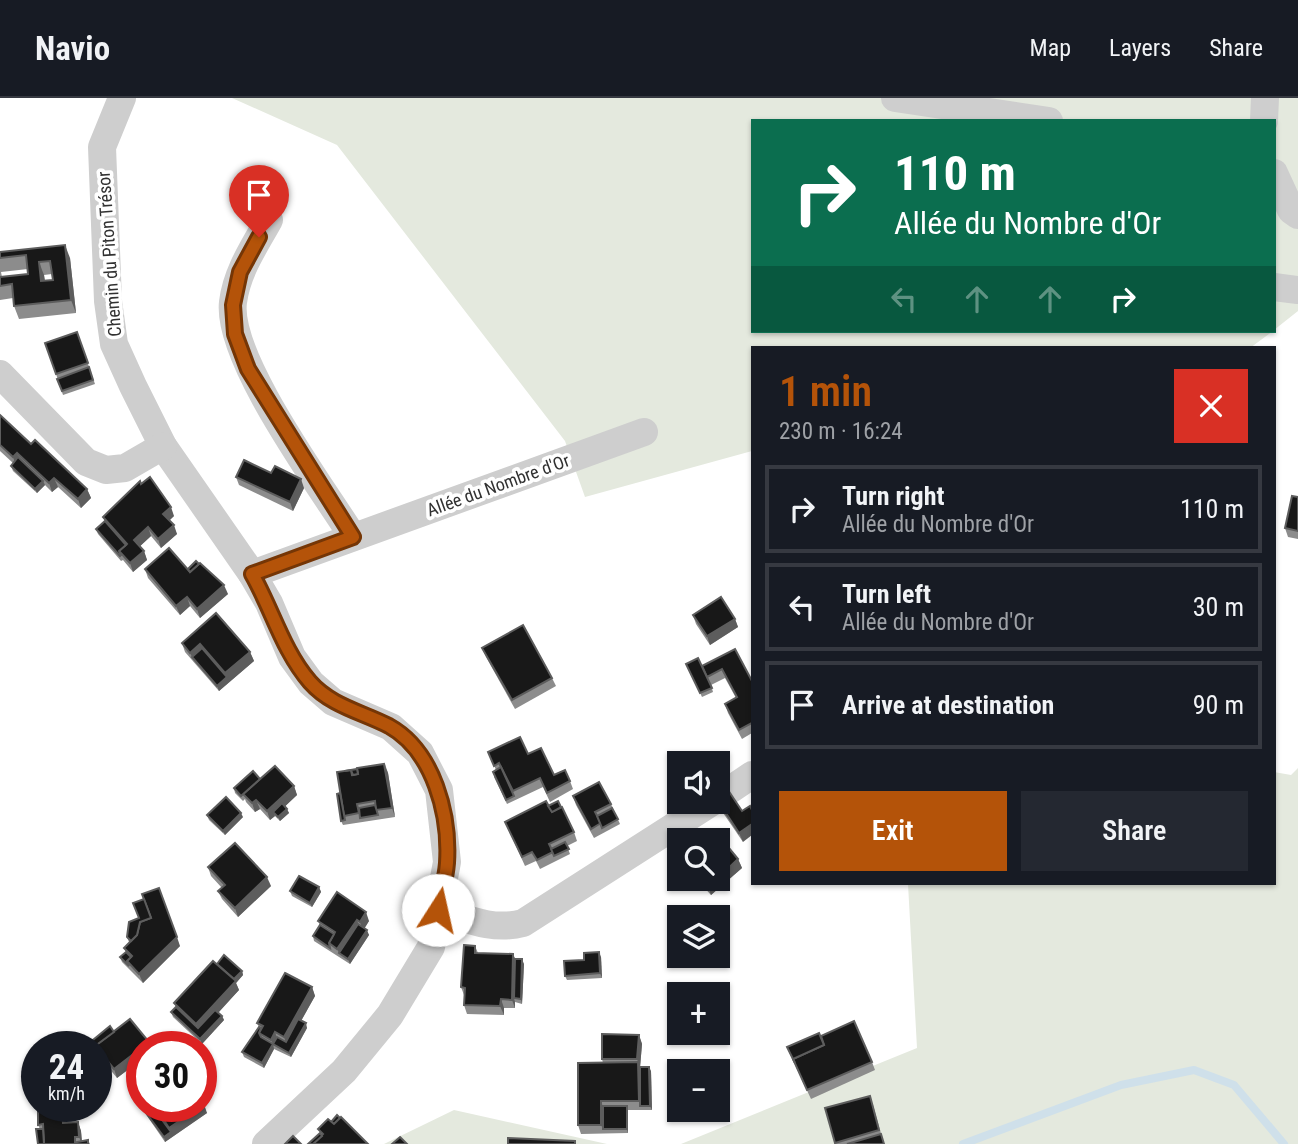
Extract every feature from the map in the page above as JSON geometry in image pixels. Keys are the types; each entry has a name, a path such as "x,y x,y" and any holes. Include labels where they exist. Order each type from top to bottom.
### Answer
{"street":[{"name":"Chemin du Piton Trésor","path":"122,98 102,147 114,344 163,446 252,574 269,603 292,657 311,683 333,702 391,727 420,753 439,790 441,802 447,862 431,947 390,1015 344,1071 266,1144"},
{"path":"895,98 1036,119"},
{"path":"1264,119 1265,98"},
{"path":"1276,177 1291,210 1298,215"},
{"path":"269,220 240,272 233,305 235,334 248,369 353,537"},
{"path":"1276,287 1298,290"},
{"path":"0,374 86,462 106,470 125,468 163,446"},
{"name":"Allée du Nombre d'Or","path":"252,574 643,432"},
{"path":"730,790 751,776"},
{"path":"438,910 487,926 508,927 523,923 693,814"}],"shaded area":[{"path":"232,98 1298,98 1298,311 1276,328 1276,119 751,119 751,333 1270,333 1253,346 751,346 751,451 585,497 565,441 337,145"},
{"path":"1298,768 1298,1144 681,1144 917,1048 908,885 1276,885 1276,772 1291,775"},
{"path":"454,1110 607,1144 384,1144"}],"building":[{"path":"65,245 71,300 14,306 12,284 0,286 0,277 28,274 26,255 0,258 0,252","holes":["50,261 53,280 41,281 39,262"]},
{"path":"77,332 88,363 56,374 45,343"},
{"path":"89,367 93,380 62,391 57,379"},
{"path":"0,415 31,444 35,440 87,489 78,499 54,478 49,483 17,453 13,457 0,445"},
{"path":"18,457 43,481 35,489 11,466"},
{"path":"244,460 271,473 275,466 301,479 290,502 236,477"},
{"path":"150,477 171,507 163,514 174,525 158,539 148,527 134,540 144,551 130,563 119,551 127,544 103,517 140,481 141,484"},
{"path":"1292,496 1298,497 1298,531 1285,528"},
{"path":"105,521 126,545 119,551 120,556 96,529"},
{"path":"169,548 190,572 200,563 224,585 197,609 187,597 176,606 145,569"},
{"path":"196,561 199,564 190,572 188,569"},
{"path":"721,597 735,619 707,636 693,615"},
{"path":"216,613 250,652 225,673 200,644 190,653 182,643"},
{"path":"523,625 552,678 512,700 482,648"},
{"path":"202,648 227,677 217,686 192,657"},
{"path":"735,649 751,679 751,724 739,730 725,704 737,697 722,669 707,677 702,666"},
{"path":"698,658 712,688 700,693 686,664"},
{"path":"520,737 528,754 541,748 554,775 565,770 570,781 547,793 540,778 513,791 499,763 494,766 488,752"},
{"path":"384,764 392,808 376,810 375,801 357,804 359,813 344,816 337,772 351,770 352,775 358,774 357,768"},
{"path":"275,766 294,786 267,811 256,800 252,803 243,794"},
{"path":"501,767 514,796 506,800 493,772"},
{"path":"253,771 260,779 241,796 234,788"},
{"path":"599,782 611,804 595,812 601,823 591,829 573,796"},
{"path":"340,793 345,820 341,821 337,794"},
{"path":"730,793 742,811 750,806 751,808 751,825 739,833 727,814 730,814"},
{"path":"226,797 241,813 223,831 207,815"},
{"path":"546,801 552,812 562,807 574,832 549,844 553,852 537,860 532,852 522,857 505,822"},
{"path":"558,801 561,807 552,812 548,806"},
{"path":"282,803 287,809 278,817 273,812"},
{"path":"375,805 378,815 360,818 359,808"},
{"path":"612,808 618,819 602,828 597,816"},
{"path":"565,842 569,849 554,856 551,849"},
{"path":"235,843 267,877 235,908 218,891 225,885 208,867"},
{"path":"730,849 738,859 730,867"},
{"path":"299,876 319,887 310,903 290,891"},
{"path":"159,888 177,937 139,974 127,961 132,956 124,948 137,935 140,922 151,918 142,894"},
{"path":"337,892 366,912 360,922 357,920 337,949 329,943 335,932 318,921"},
{"path":"144,899 151,918 140,922 137,935 131,941 127,937 129,922 139,918 133,903"},
{"path":"358,924 367,930 348,959 339,953"},
{"path":"320,925 334,934 329,943 330,948 313,936"},
{"path":"464,945 475,946 475,953 513,954 512,1000 501,999 500,1006 464,1005 465,988 461,987"},
{"path":"126,952 131,957 127,961 129,966 120,957"},
{"path":"599,952 600,973 565,976 564,961 584,960 584,953"},
{"path":"224,955 242,971 234,979 217,964"},
{"path":"515,959 522,959 521,999 514,998"},
{"path":"213,961 236,981 196,1024 174,1003"},
{"path":"285,973 312,987 284,1037 275,1032 271,1040 259,1033 263,1026 257,1023"},
{"path":"176,1007 198,1028 215,1010 222,1016 208,1031 191,1031 171,1012"},
{"path":"130,1019 140,1031 126,1031 126,1060 114,1069 112,1067 112,1033"},
{"path":"298,1019 306,1023 289,1053 273,1044 277,1037 286,1042"},
{"path":"854,1021 872,1062 807,1090 793,1059 824,1045 821,1036"},
{"path":"259,1027 261,1037 273,1044 262,1063 242,1052"},
{"path":"819,1033 824,1045 793,1059 787,1047"},
{"path":"602,1034 639,1035 637,1059 602,1059"},
{"path":"638,1062 639,1101 601,1101 601,1125 578,1125 578,1063"},
{"path":"640,1067 649,1067 650,1106 640,1106"},
{"path":"870,1096 879,1130 835,1143 825,1108"},
{"path":"603,1106 627,1106 627,1129 603,1129"},
{"path":"337,1115 340,1118 334,1124 331,1122"},
{"path":"341,1117 368,1144 313,1144 323,1134 318,1129 328,1119 334,1124"},
{"path":"38,1122 78,1122 79,1137 75,1137 75,1144 44,1144 43,1124 38,1125"},
{"path":"153,1122 164,1122 171,1132 164,1137"},
{"path":"165,1122 178,1122 169,1128"},
{"path":"36,1129 43,1129 44,1144 38,1144"},
{"path":"320,1133 322,1136 313,1144 308,1144"},
{"path":"881,1134 884,1144 847,1144"},
{"path":"293,1136 301,1144 285,1144"},
{"path":"400,1137 407,1144 392,1144"},
{"path":"508,1138 575,1141 575,1144 508,1144"},
{"path":"88,1140 88,1144 77,1144 77,1142"}],"waterway":[{"path":"963,1144 1121,1085 1194,1070 1234,1085 1284,1144"}],"route":[{"path":"259,237 240,272 233,305 235,334 248,369 353,537 252,574 269,603 292,657 311,683 333,702 391,727 420,753 439,790 447,862 438,910"}]}
